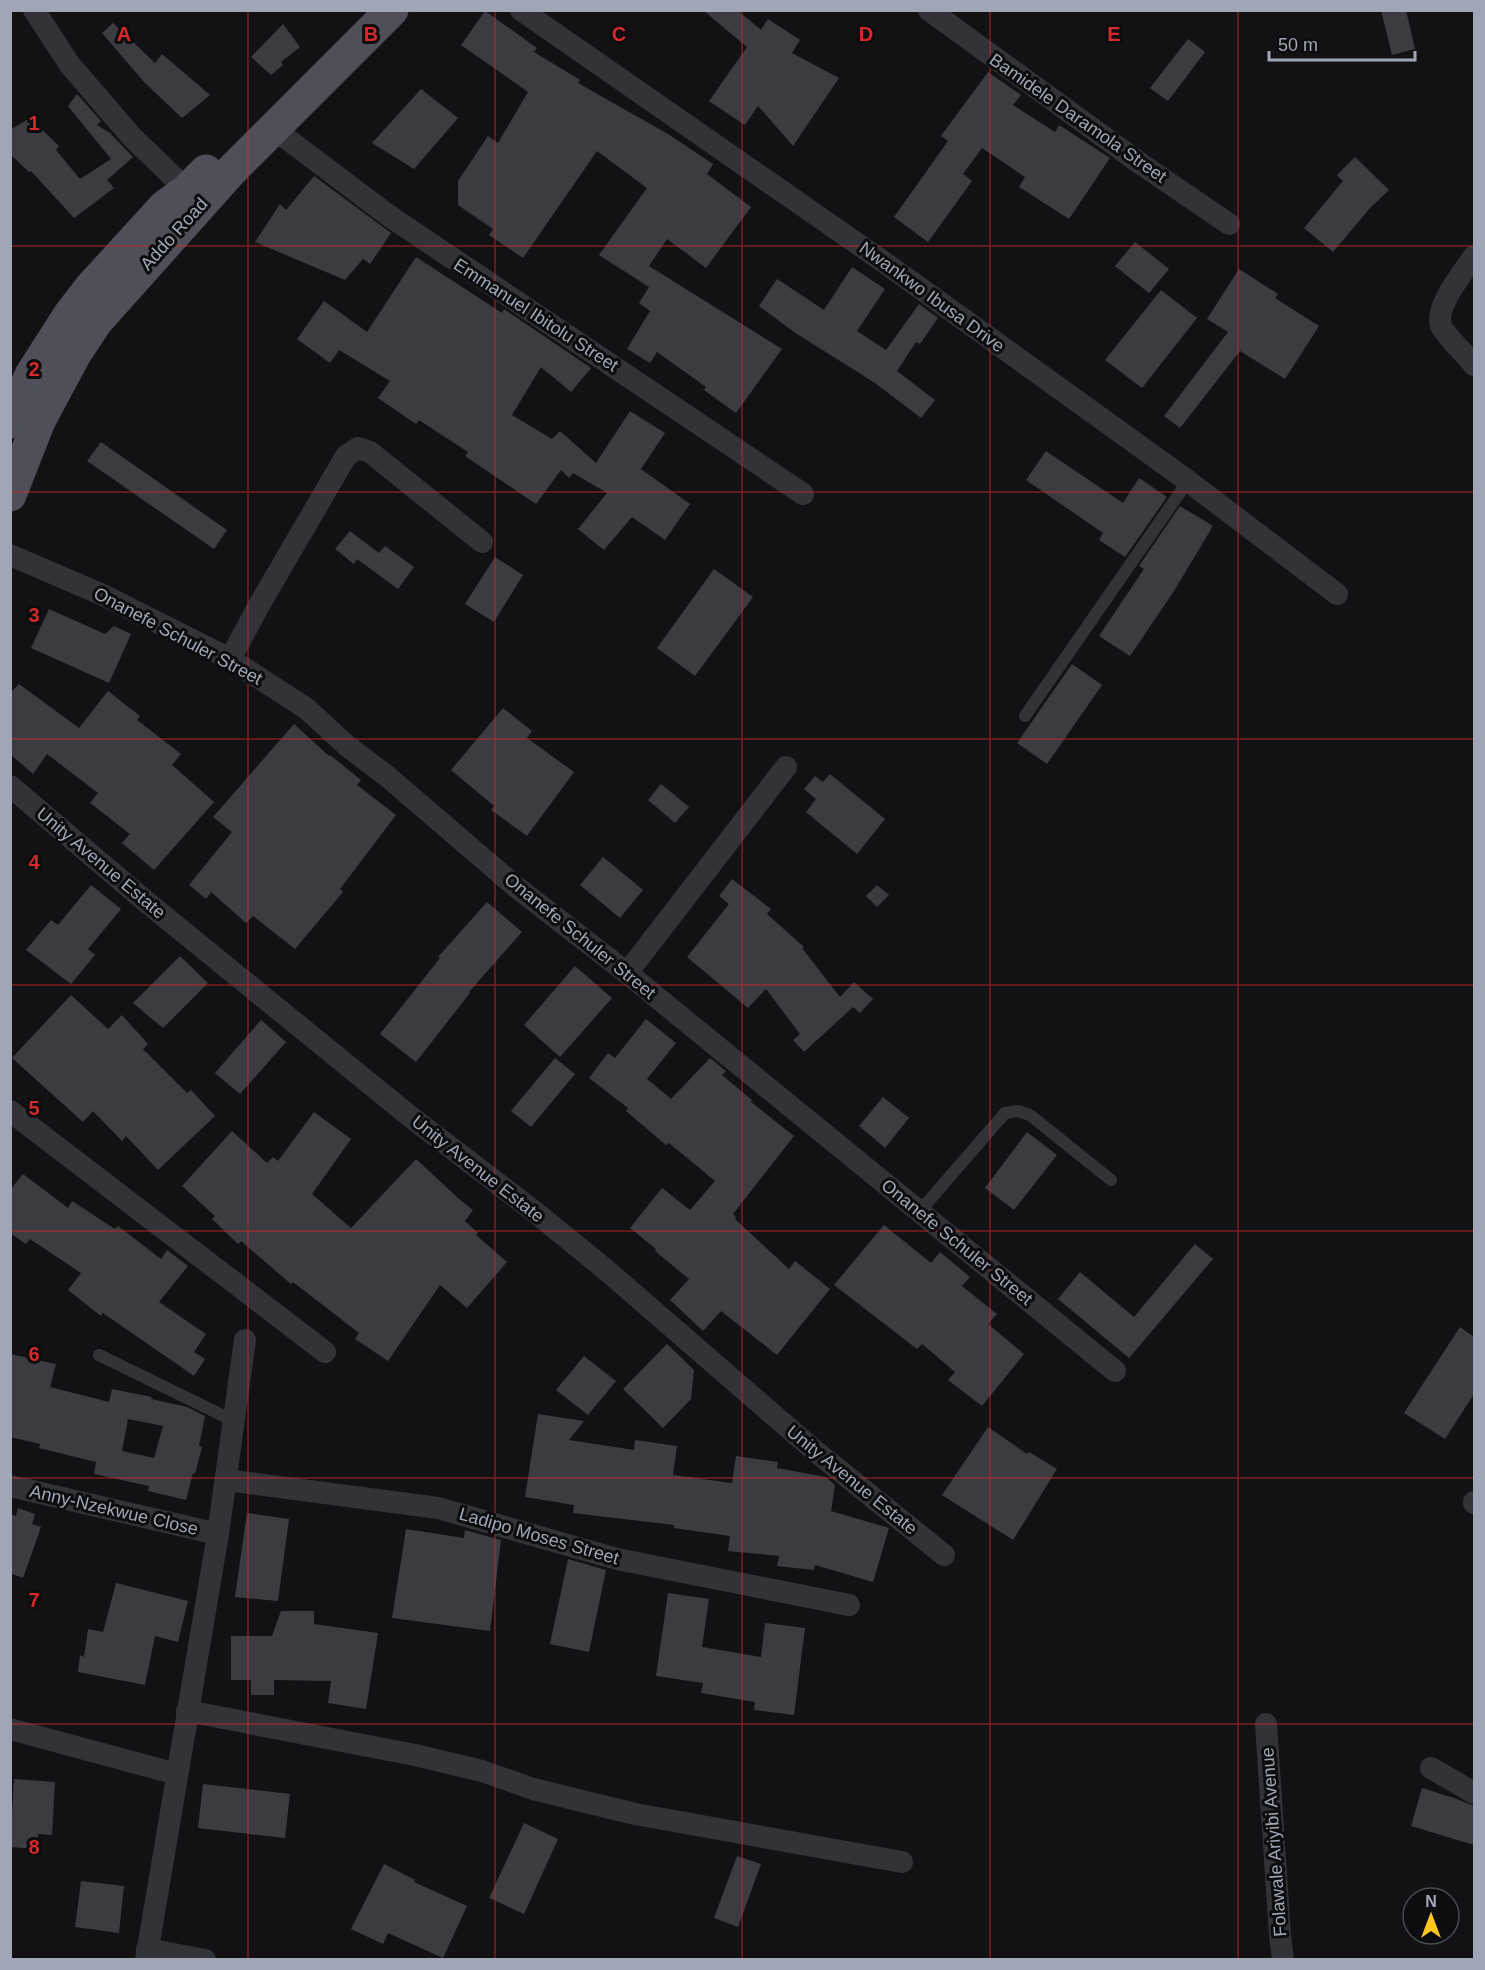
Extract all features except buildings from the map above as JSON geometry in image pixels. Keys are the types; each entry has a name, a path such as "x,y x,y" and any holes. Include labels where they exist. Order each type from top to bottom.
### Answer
{"main road":[{"name":"Addo Road","path":"10,422 31,375 70,314 90,288 165,206 187,190 362,10"},
{"name":"Addo Road","path":"10,495 39,421 75,354 96,322 231,171 392,10"}],"street":[{"path":"34,10 78,74 132,137 187,190"},
{"name":"Nwankwo Ibusa Drive","path":"521,10 888,265 1188,481 1337,594"},
{"name":"Bamidele Daramola Street","path":"929,10 1131,157 1229,224"},
{"name":"Emmanuel Ibitolu Street","path":"274,129 388,215 803,494"},
{"path":"1474,256 1446,298 1440,314 1441,328 1474,365"},
{"path":"230,659 346,456 358,448 370,452 483,542"},
{"name":"Onanefe Schuler Street","path":"10,555 103,595 230,659 307,709 346,745 388,777 515,886 627,973 1115,1371"},
{"path":"627,973 786,767"},
{"name":"Unity Avenue Estate","path":"10,786 144,900 411,1118 535,1212 605,1269 814,1450 944,1555"},
{"path":"10,1111 326,1352"},
{"path":"205,1959 146,1954 218,1534 244,1340"},
{"name":"Ladipo Moses Street","path":"226,1480 438,1508 617,1559 849,1605"},
{"name":"Anny-Nzekwue Close","path":"10,1486 218,1534"},
{"path":"187,1711 415,1755 483,1771 533,1789 635,1814 902,1862"},
{"name":"Folawale Ariyibi Avenue","path":"1266,1724 1283,1959"},
{"path":"10,1729 177,1774"},
{"path":"1431,1768 1474,1793"}],"lane":[{"path":"1025,716 1188,481"},
{"path":"920,1211 1005,1113 1018,1111 1030,1115 1111,1180"},
{"path":"99,1355 234,1421"}]}
